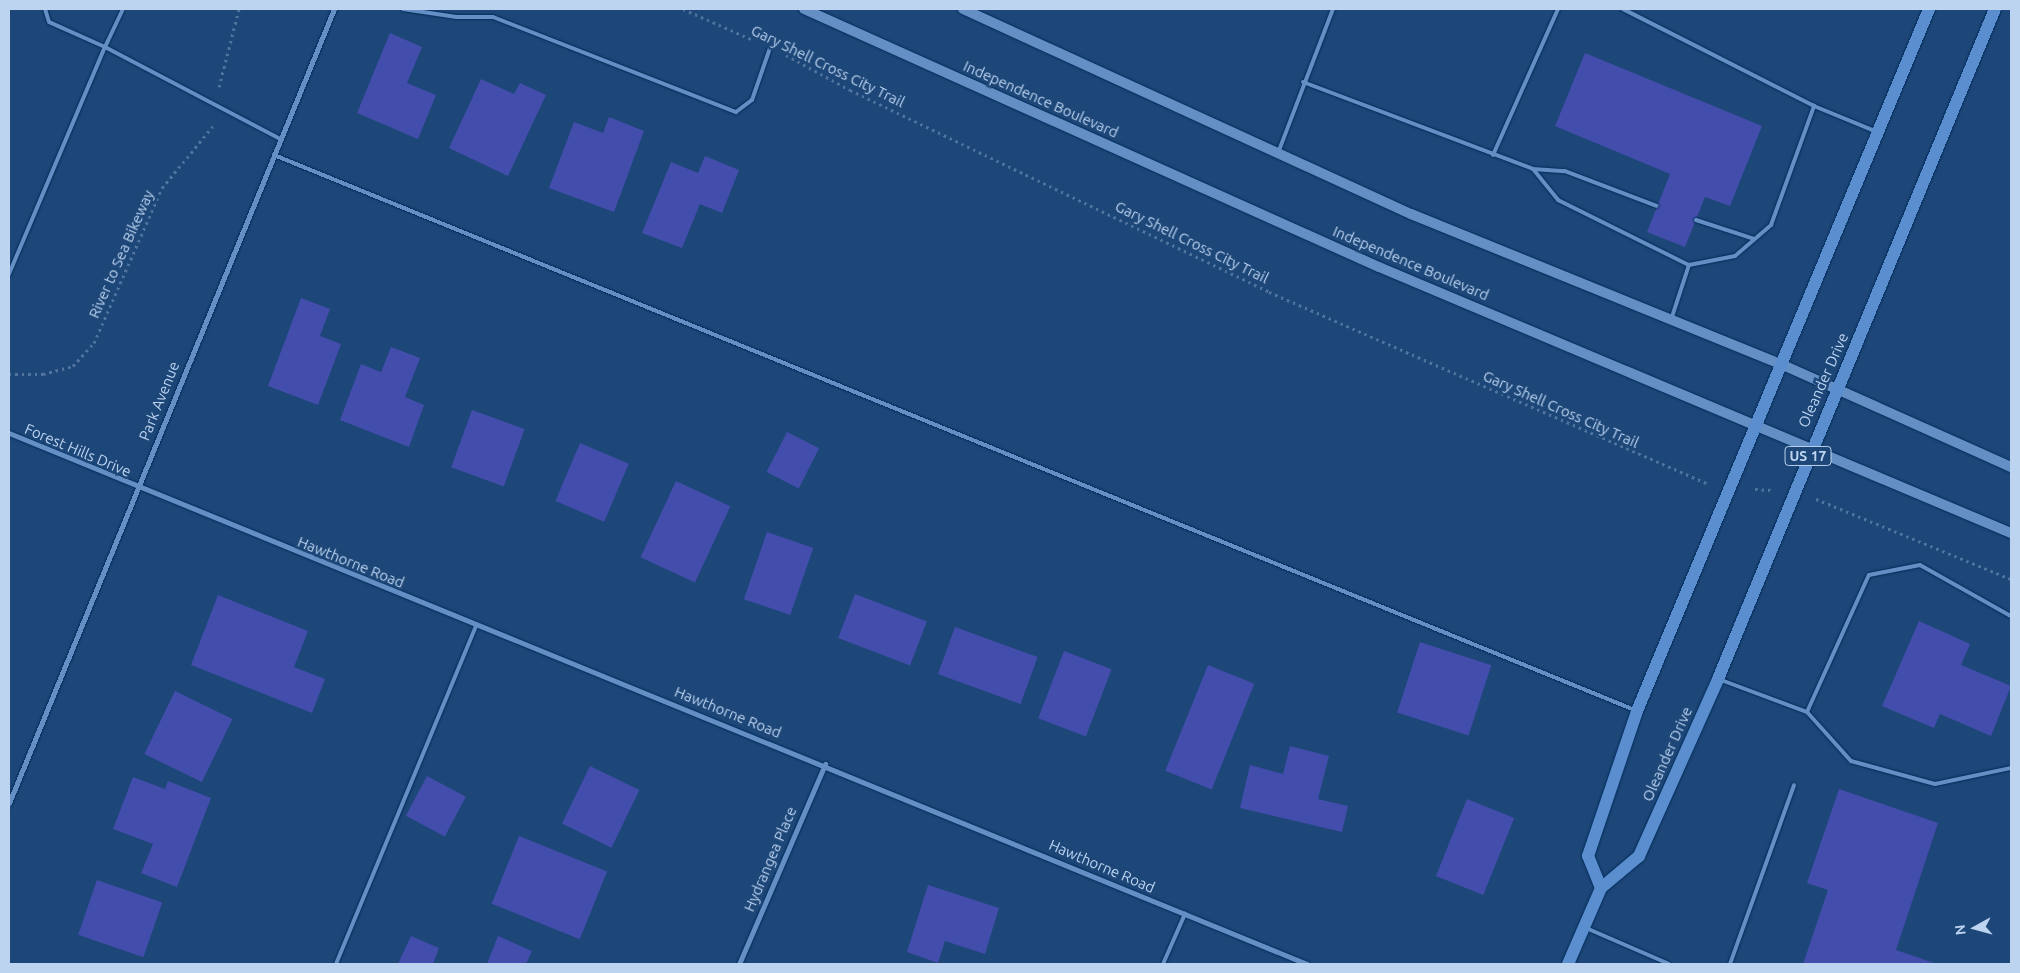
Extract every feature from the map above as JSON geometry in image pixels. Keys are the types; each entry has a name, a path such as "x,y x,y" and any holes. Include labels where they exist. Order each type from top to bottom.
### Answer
{"main road":[{"name":"Independence Boulevard","path":"804,9 1379,267 1812,447 2011,533"},
{"path":"962,9 1411,214 1783,366 2011,467"},
{"path":"1601,888 1588,856 1637,711 1755,424 1783,366 1929,9"},
{"name":"Oleander Drive","path":"1568,964 1601,888 1639,856 1718,679 1812,447 1838,391 1995,9"}],"street":[{"name":"Park Avenue","path":"9,803 334,9"},
{"name":"Forest Hills Drive","path":"9,433 137,489"},
{"name":"Hawthorne Road","path":"137,489 825,764 1307,964"},
{"name":"Hydrangea Place","path":"739,964 825,764"}],"lane":[{"path":"45,9 50,22 105,47 280,139"},
{"path":"9,274 122,9"},
{"path":"403,9 456,18 493,17 736,112 752,100 770,48"},
{"path":"1278,153 1303,82 1333,9"},
{"path":"1493,155 1558,9"},
{"path":"1623,9 1814,106 1878,132"},
{"path":"1303,82 1493,155 1533,169 1565,171 1657,206"},
{"path":"1533,169 1558,200 1689,265 1735,256 1772,225 1814,106"},
{"path":"274,154 1637,711"},
{"path":"1696,220 1754,239"},
{"path":"1671,320 1689,265"},
{"path":"1808,712 1869,575 1920,565 2011,616"},
{"path":"336,964 476,626"},
{"path":"1718,679 1808,712 1851,761 1935,784 2011,768"},
{"path":"1730,964 1794,785"},
{"path":"1163,964 1185,914"},
{"path":"1584,927 1670,964"}],"path":[{"name":"River to Sea Bikeway","path":"9,374 43,374 73,366 94,343 162,188 215,124 223,62 240,9"},
{"name":"Gary Shell Cross City Trail","path":"682,9 770,48 1269,292 1699,482"},
{"path":"1844,507 2011,579"}],"building":[{"path":"390,33 422,47 407,83 436,95 418,139 357,113"},
{"path":"1585,53 1762,126 1730,206 1705,197 1685,247 1647,232 1670,174 1555,126"},
{"path":"481,79 514,94 520,83 546,95 508,176 449,148"},
{"path":"609,117 644,131 614,212 549,188 574,122 603,133"},
{"path":"705,156 739,170 722,213 700,204 682,248 642,233 671,162 698,173"},
{"path":"301,298 330,309 320,336 341,344 318,405 268,386"},
{"path":"391,347 420,358 405,397 424,405 409,447 340,420 361,364 381,372"},
{"path":"472,410 525,429 504,486 451,467"},
{"path":"787,432 819,448 799,488 767,472"},
{"path":"580,443 629,464 604,522 555,501"},
{"path":"676,481 730,506 695,582 641,557"},
{"path":"767,532 813,548 790,615 744,599"},
{"path":"855,594 927,622 910,665 838,638"},
{"path":"218,595 308,631 294,667 325,679 312,713 191,665"},
{"path":"1919,621 1970,644 1961,665 2011,686 1991,736 1940,714 1934,728 1882,706"},
{"path":"955,627 1038,657 1021,704 938,674"},
{"path":"1420,642 1491,665 1468,736 1397,712"},
{"path":"1064,651 1112,669 1086,736 1038,718"},
{"path":"1208,665 1254,684 1212,789 1165,771"},
{"path":"175,691 233,719 202,782 144,754"},
{"path":"1290,746 1329,756 1318,799 1348,806 1342,832 1240,808 1250,765 1283,774"},
{"path":"590,766 639,790 611,848 562,824"},
{"path":"427,776 466,797 445,836 406,816"},
{"path":"133,777 165,789 168,781 211,798 177,887 141,873 153,844 113,829"},
{"path":"1839,789 1938,823 1896,950 1937,964 1803,964 1828,890 1807,883"},
{"path":"1467,799 1514,818 1483,895 1436,876"},
{"path":"519,836 607,872 580,939 492,904"},
{"path":"97,880 162,902 143,957 78,935"},
{"path":"928,885 999,908 985,954 945,941 938,963 907,952"},
{"path":"411,936 439,948 433,964 398,964"},
{"path":"498,936 532,951 526,964 487,964"}]}
